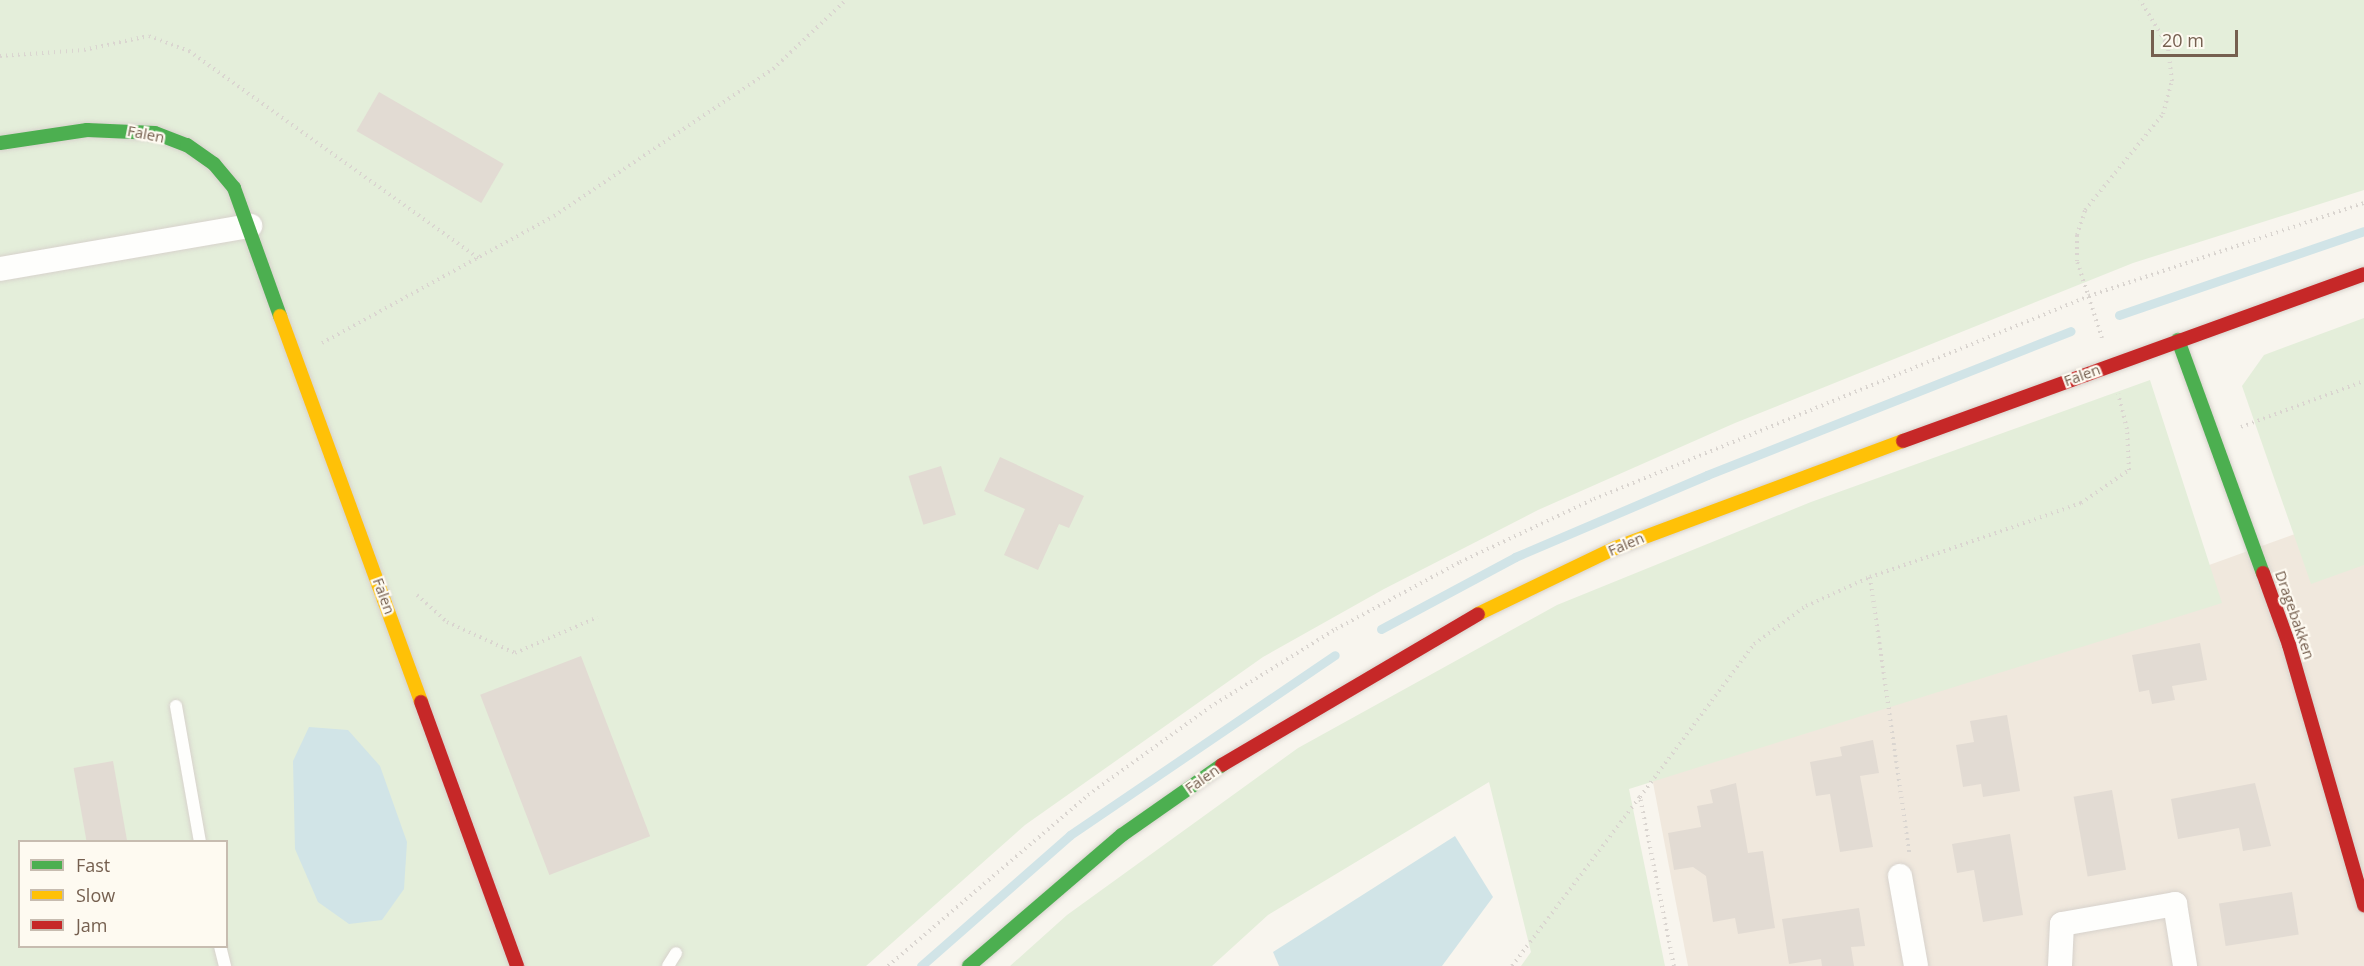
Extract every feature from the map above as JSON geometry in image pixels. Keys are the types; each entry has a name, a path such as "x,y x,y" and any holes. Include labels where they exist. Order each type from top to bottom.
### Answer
{"street":[{"name":"Falen","path":"0,143 87,130 155,133 187,145 214,164 234,188 297,355 517,966"},
{"path":"0,269 250,226"},
{"name":"Falen","path":"969,966 1122,836 1241,751 1484,611 1615,548 1713,509 2364,274"},
{"name":"Dragebakken","path":"2178,340 2289,645 2364,905"},
{"path":"1900,876 1916,966"},
{"path":"2060,966 2062,924 2175,904 2185,966"}],"lane":[{"path":"176,706 200,840"},
{"path":"220,948 225,966"},
{"path":"668,966 676,953"}],"path":[{"path":"297,355 481,260 554,216 773,69 846,0"},
{"path":"1512,966 1754,644 1806,606 1870,577 2081,503 2129,470 2127,429 2110,365 2077,261 2077,235 2085,210 2163,114 2172,81 2168,46 2140,0"},
{"path":"0,56 84,50 149,36 189,51 481,260"},
{"path":"2214,438 2364,381"},
{"path":"1870,577 1911,864 1900,876"},
{"path":"410,585 447,622 515,653 598,617"},
{"path":"1640,797 1674,966"}],"shaded area":[{"path":"2364,509 2364,966 1688,966 1650,767"},
{"path":"309,727 348,730 380,766 407,842 404,889 382,920 349,924 318,902 295,849 293,761"},
{"path":"1455,836 1493,897 1442,966 1279,966 1273,952"}],"green space":[{"path":"0,0 2364,0 2364,190 2133,263 1735,423 1538,510 1384,589 1263,657 1025,825 866,966 0,966"},
{"path":"2364,318 2364,565 2311,584 2242,386 2264,355"},
{"path":"2150,380 2222,603 1629,789 1665,966 1521,966 1531,952 1489,782 1268,915 1212,966 1010,966 1067,915 1298,748 1557,605 1811,502"}],"building":[{"path":"379,92 504,164 481,203 356,131"},
{"path":"1000,457 1084,496 1069,528 1059,524 1038,570 1004,555 1025,509 984,491"},
{"path":"941,466 956,515 923,525 908,476"},
{"path":"2200,643 2207,680 2172,686 2175,700 2152,704 2149,690 2139,692 2132,655"},
{"path":"581,656 650,836 549,875 480,695"},
{"path":"2007,715 2020,791 1983,797 1981,784 1963,787 1956,745 1974,742 1970,721"},
{"path":"1873,740 1879,773 1860,776 1873,847 1840,852 1830,794 1816,796 1810,762 1842,756 1840,747"},
{"path":"113,761 127,840 86,840 74,768"},
{"path":"1736,783 1748,853 1763,851 1775,928 1738,934 1735,918 1713,922 1706,876 1693,867 1674,870 1668,833 1701,827 1697,806 1713,803 1710,790"},
{"path":"2255,783 2271,846 2243,851 2239,828 2178,839 2171,799"},
{"path":"2112,790 2126,870 2088,877 2074,797"},
{"path":"2010,834 2023,915 1983,922 1974,870 1957,873 1952,844"},
{"path":"2292,892 2299,934 2226,946 2219,904"},
{"path":"1859,908 1865,946 1851,947 1854,966 1822,966 1821,959 1789,964 1782,919"}],"waterway":[{"path":"2119,315 2364,231"},
{"path":"1381,629 1515,557 1707,475 2070,331"},
{"path":"921,966 1070,835 1335,655"}],"traffic: fast":[{"path":"0,143 87,130 155,133 187,145 214,164 234,188 280,316"},
{"path":"2178,340 2263,573"},
{"path":"969,966 1122,835 1222,765"}],"traffic: slow":[{"path":"280,316 421,702"},
{"path":"1478,614 1615,548 1903,441"}],"traffic: jam":[{"path":"1903,441 2364,274"},
{"path":"2263,573 2289,645 2364,905"},
{"path":"1222,765 1478,614"},
{"path":"421,702 517,966"}]}
